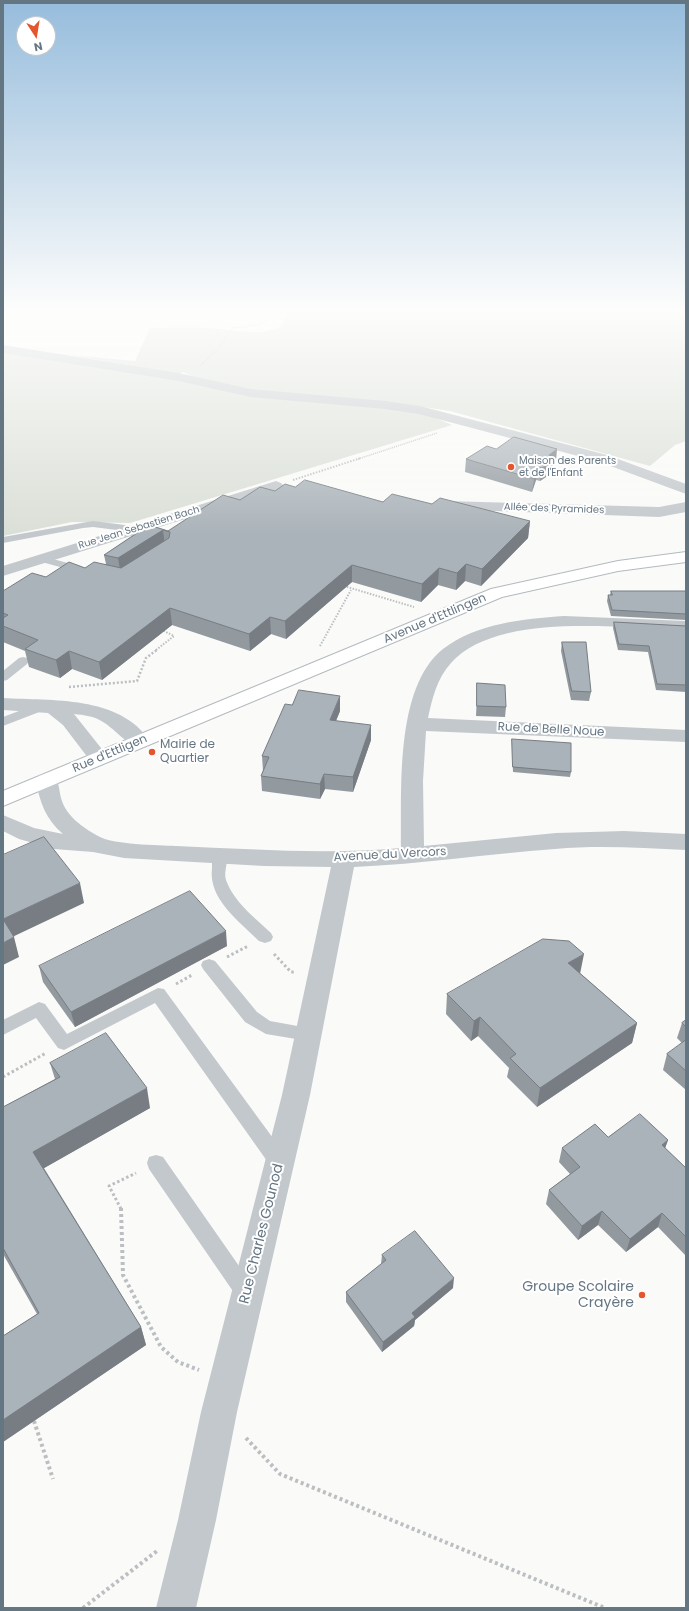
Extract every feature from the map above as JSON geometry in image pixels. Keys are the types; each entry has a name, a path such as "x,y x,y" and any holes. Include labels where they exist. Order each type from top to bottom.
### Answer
{"street":[{"path":"211,384 250,393 406,407 470,422 602,458 686,488"},
{"name":"Rue Jean Sebastien Bach","path":"3,571 133,529 276,486"},
{"name":"Allée des Pyramides","path":"429,506 653,512 670,511 686,507"},
{"name":"Avenue d'Ettlingen","path":"194,718 497,593 618,566 686,558"},
{"path":"412,855 413,764 417,724 421,706 432,676 443,660 461,646 493,632 523,624 555,622 686,626"},
{"path":"3,704 48,707 85,707 108,714 140,741"},
{"path":"48,707 70,721 99,758"},
{"name":"Rue d'Ettligen","path":"3,799 194,718"},
{"name":"Rue de Belle Noue","path":"417,724 686,736"},
{"name":"Avenue du Vercors","path":"47,780 48,793 57,816 70,830 93,844"},
{"name":"Avenue du Vercors","path":"3,822 27,834 54,841 93,844 124,850 220,856 344,859 412,855 556,841 624,839 686,842"},
{"name":"Rue Charles Gounod","path":"176,1608 226,1380 280,1162 344,859"}],"lane":[{"path":"3,540 82,524 133,529"},
{"path":"42,559 93,573"},
{"path":"3,677 23,661"},
{"path":"3,722 48,707"},
{"path":"220,856 218,878 226,898 265,937"},
{"path":"210,965 251,1017 266,1027 308,1034"},
{"path":"3,1028 39,1008 64,1044 158,994 280,1162"},
{"path":"156,1163 247,1295"}],"path":[{"path":"276,486 470,422"},
{"path":"338,585 420,609"},
{"path":"304,673 351,590"},
{"path":"67,687 137,681 146,658 174,636 157,628"},
{"path":"265,937 266,945 291,972 320,975"},
{"path":"3,1077 64,1044"},
{"path":"156,1163 109,1186 121,1208 123,1274 161,1347 178,1362 226,1380"},
{"path":"34,1421 53,1480"},
{"path":"245,1432 246,1440 280,1474 605,1608"},
{"path":"83,1608 159,1550"}],"shaded area":[{"path":"3,384 199,384 245,396 422,412 452,425 130,523 72,522 3,536"},
{"path":"224,384 686,384 686,441 675,445 650,466 450,411 410,405 254,391"}],"building":[{"path":"514,437 557,449 549,455 553,460 542,468 538,467 534,479 466,459 487,446 496,449"},
{"path":"305,480 383,502 392,494 432,504 440,498 530,521 482,569 466,564 457,573 439,568 422,584 352,565 285,621 270,617 249,634 170,608 99,662 69,651 56,660 25,649 38,640 3,626 3,618 8,615 3,613 3,591 32,573 46,577 69,562 85,568 94,562 121,568 169,538 170,532 163,530 118,558 104,555 149,525 168,531 223,495 240,500 260,487 275,491 285,484 295,487"},
{"path":"611,591 686,591 686,614 612,610 608,595 612,595"},
{"path":"614,622 686,626 686,685 657,684 649,646 619,644"},
{"path":"562,642 586,642 591,692 572,691"},
{"path":"477,683 505,685 506,707 477,706"},
{"path":"299,690 340,696 330,720 371,725 353,777 324,774 320,784 261,776 269,757 262,756 285,704 292,705"},
{"path":"512,739 571,743 571,772 513,767"},
{"path":"44,837 80,883 3,919 3,855"},
{"path":"190,891 226,931 71,1012 39,966"},
{"path":"3,919 14,937 3,943"},
{"path":"543,939 569,941 584,954 568,963 637,1023 540,1088 510,1058 516,1054 480,1017 474,1021 447,994"},
{"path":"686,1020 686,1027 682,1023"},
{"path":"106,1033 147,1088 33,1152 141,1327 3,1420 3,1336 39,1313 3,1248 3,1107 60,1077 50,1063"},
{"path":"686,1040 686,1071 667,1054"},
{"path":"640,1114 668,1140 662,1145 686,1168 686,1237 662,1213 630,1239 602,1211 582,1226 549,1190 580,1167 562,1148 595,1124 608,1137"},
{"path":"415,1231 454,1278 412,1313 415,1317 383,1342 346,1292 386,1260 382,1255"}],"place":[{"name":"Maison des Parents et de l'Enfant","path":"511,467"},
{"name":"Mairie de Quartier","path":"152,752"},
{"name":"Groupe Scolaire Crayère","path":"642,1295"}]}
